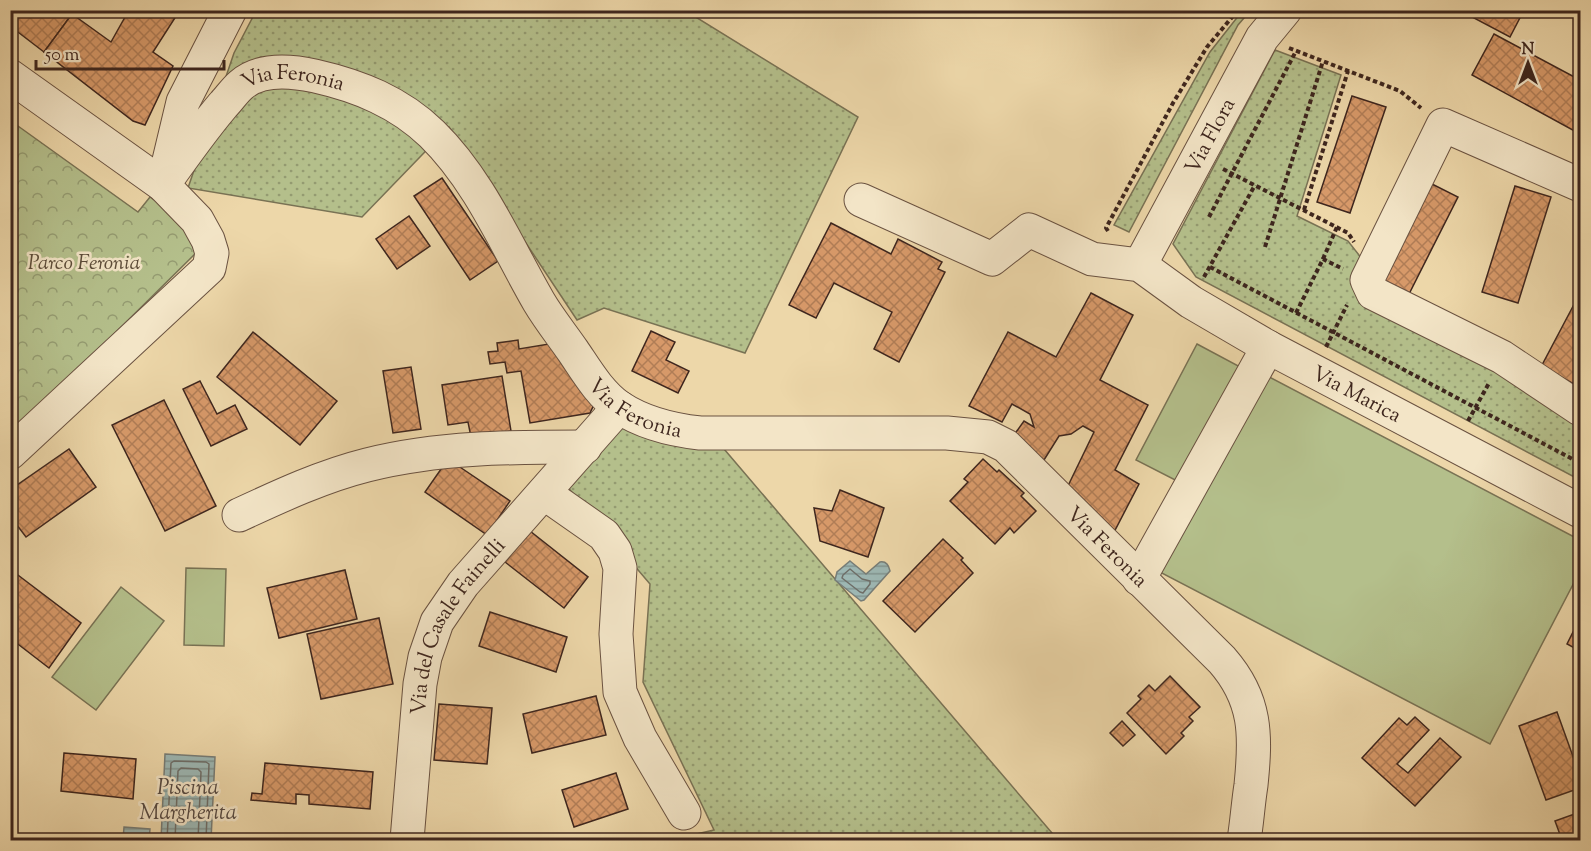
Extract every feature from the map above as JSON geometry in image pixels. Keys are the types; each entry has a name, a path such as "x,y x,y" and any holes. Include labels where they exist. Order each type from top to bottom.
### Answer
{"street":[{"path":"163,185 183,102 230,10"},
{"name":"Via Flora","path":"1140,265 1262,38 1285,10"},
{"name":"Via Feronia","path":"163,185 211,120 241,85 254,76 271,73 308,75 348,84 382,98 407,114 431,134 463,169 540,304 597,386 619,407 652,423 691,432 947,433 988,437 1015,453 1043,484 1222,660 1240,685 1252,719 1255,746 1244,840"},
{"path":"10,76 163,185 197,220 212,253 209,268 10,453"},
{"path":"1581,185 1443,125 1370,275 1373,293 1502,357 1581,409"},
{"path":"861,200 992,260 1029,230 1092,260 1140,265"},
{"name":"Via Marica","path":"1140,265 1191,302 1268,347 1581,512"},
{"path":"1139,579 1268,347"},
{"name":"Via del Casale Fainelli","path":"407,840 420,684 432,631 448,603 463,584 619,407"},
{"path":"239,516 337,474 384,461 463,450 585,447"},
{"path":"544,493 604,535 615,551 620,568 616,634 620,692 640,738 684,813"}],"path":[{"path":"1111,236 1106,228 1173,103 1207,47 1239,10"},
{"path":"1285,46 1400,91 1443,125"},
{"path":"1209,217 1296,51"},
{"path":"1265,247 1323,61"},
{"path":"1304,210 1348,71"},
{"path":"1222,168 1348,233 1370,275"},
{"path":"1191,302 1254,185"},
{"path":"1296,313 1337,228"},
{"path":"1323,259 1370,275"},
{"path":"1210,267 1581,464"},
{"path":"1338,322 1347,305 1370,275"},
{"path":"1455,445 1488,385"}],"green space":[{"path":"1243,10 1250,11 1238,25 1129,232 1114,225 1210,52"},
{"path":"256,11 686,11 858,117 745,353 604,308 577,320 449,127 362,217 188,188 234,53"},
{"path":"1275,50 1341,75 1297,216 1348,241 1366,264 1503,370 1580,421 1580,480 1196,277 1173,244"},
{"name":"Parco Feronia","path":"11,121 138,212 150,197 173,213 198,251 11,436"},
{"path":"1197,344 1244,369 1183,484 1136,460"},
{"path":"1258,371 1580,540 1580,571 1490,744 1154,569"},
{"path":"620,420 724,449 1058,840 670,840 714,830 643,682 650,584 565,484"},
{"path":"186,568 226,569 224,646 184,645"},
{"path":"121,587 164,621 96,710 52,677"}],"water":[{"path":"850,561 866,574 880,562 886,563 890,569 861,601 835,580 837,572"},
{"name":"Piscina Margherita","path":"165,754 215,757 211,840 161,840"},
{"name":"Piscina Margherita","path":"124,827 150,829 149,840 123,840"}],"building":[{"path":"10,10 68,10 72,14 44,52 10,26"},
{"path":"129,10 180,10 153,52 173,66 145,125 133,121 44,52 72,14 111,42"},
{"path":"1475,10 1524,10 1510,37 1472,17"},
{"path":"1494,34 1580,80 1580,134 1472,75"},
{"path":"1352,96 1386,107 1350,213 1317,202"},
{"path":"442,178 498,261 470,280 414,196"},
{"path":"1426,181 1458,197 1408,296 1376,280"},
{"path":"1515,186 1551,197 1518,303 1482,292"},
{"path":"409,216 430,246 397,269 376,239"},
{"path":"831,223 891,254 898,239 942,262 938,269 945,272 899,362 874,349 892,312 834,283 816,318 789,305"},
{"path":"1091,293 1133,315 1100,380 1148,405 1115,470 1139,484 1111,538 1065,492 1094,432 1083,426 1071,434 1059,436 1044,460 1014,435 1024,421 1034,427 1030,414 1012,404 1002,422 969,406 1008,332 1056,357"},
{"path":"1580,293 1580,372 1574,384 1541,367"},
{"path":"651,331 675,342 666,360 689,371 678,393 632,371"},
{"path":"253,332 337,401 300,445 217,377"},
{"path":"518,340 519,349 561,342 597,398 590,413 530,423 521,371 507,373 505,362 490,364 488,352 498,351 497,343"},
{"path":"411,367 421,429 393,433 383,371"},
{"path":"502,376 511,431 471,437 468,422 448,425 442,385"},
{"path":"200,381 217,414 235,405 247,429 211,446 183,389"},
{"path":"164,400 216,506 165,531 112,425"},
{"path":"69,449 96,487 26,537 10,516 10,490"},
{"path":"448,459 510,501 487,535 425,492"},
{"path":"983,459 1024,493 1021,496 1036,511 1014,533 1010,528 995,544 950,501 968,482 964,479"},
{"path":"840,490 884,508 868,557 820,541 814,508 832,511"},
{"path":"530,531 588,577 564,608 505,562"},
{"path":"943,539 963,558 961,560 973,573 915,632 883,601"},
{"path":"10,569 81,623 49,668 10,638"},
{"path":"345,570 357,619 279,638 267,588"},
{"path":"490,612 567,637 556,672 479,646"},
{"path":"379,618 393,684 321,699 307,634"},
{"path":"1580,618 1580,651 1567,644"},
{"path":"1170,676 1200,707 1189,717 1193,721 1181,733 1184,736 1166,754 1127,713 1141,699 1138,696 1149,685 1155,691"},
{"path":"596,696 606,735 532,753 523,714"},
{"path":"439,704 492,708 487,764 434,760"},
{"path":"1557,712 1580,776 1580,788 1546,800 1519,726"},
{"path":"1415,717 1429,730 1397,764 1408,773 1440,738 1461,757 1415,806 1362,758 1399,718 1407,725"},
{"path":"1122,721 1135,735 1123,746 1110,733"},
{"path":"64,753 136,759 133,799 61,791"},
{"path":"265,763 373,772 370,809 309,804 309,795 296,794 296,804 251,800 252,793 262,794"},
{"path":"616,773 628,809 574,827 562,790"},
{"path":"1580,812 1580,840 1562,840 1555,821"}]}
